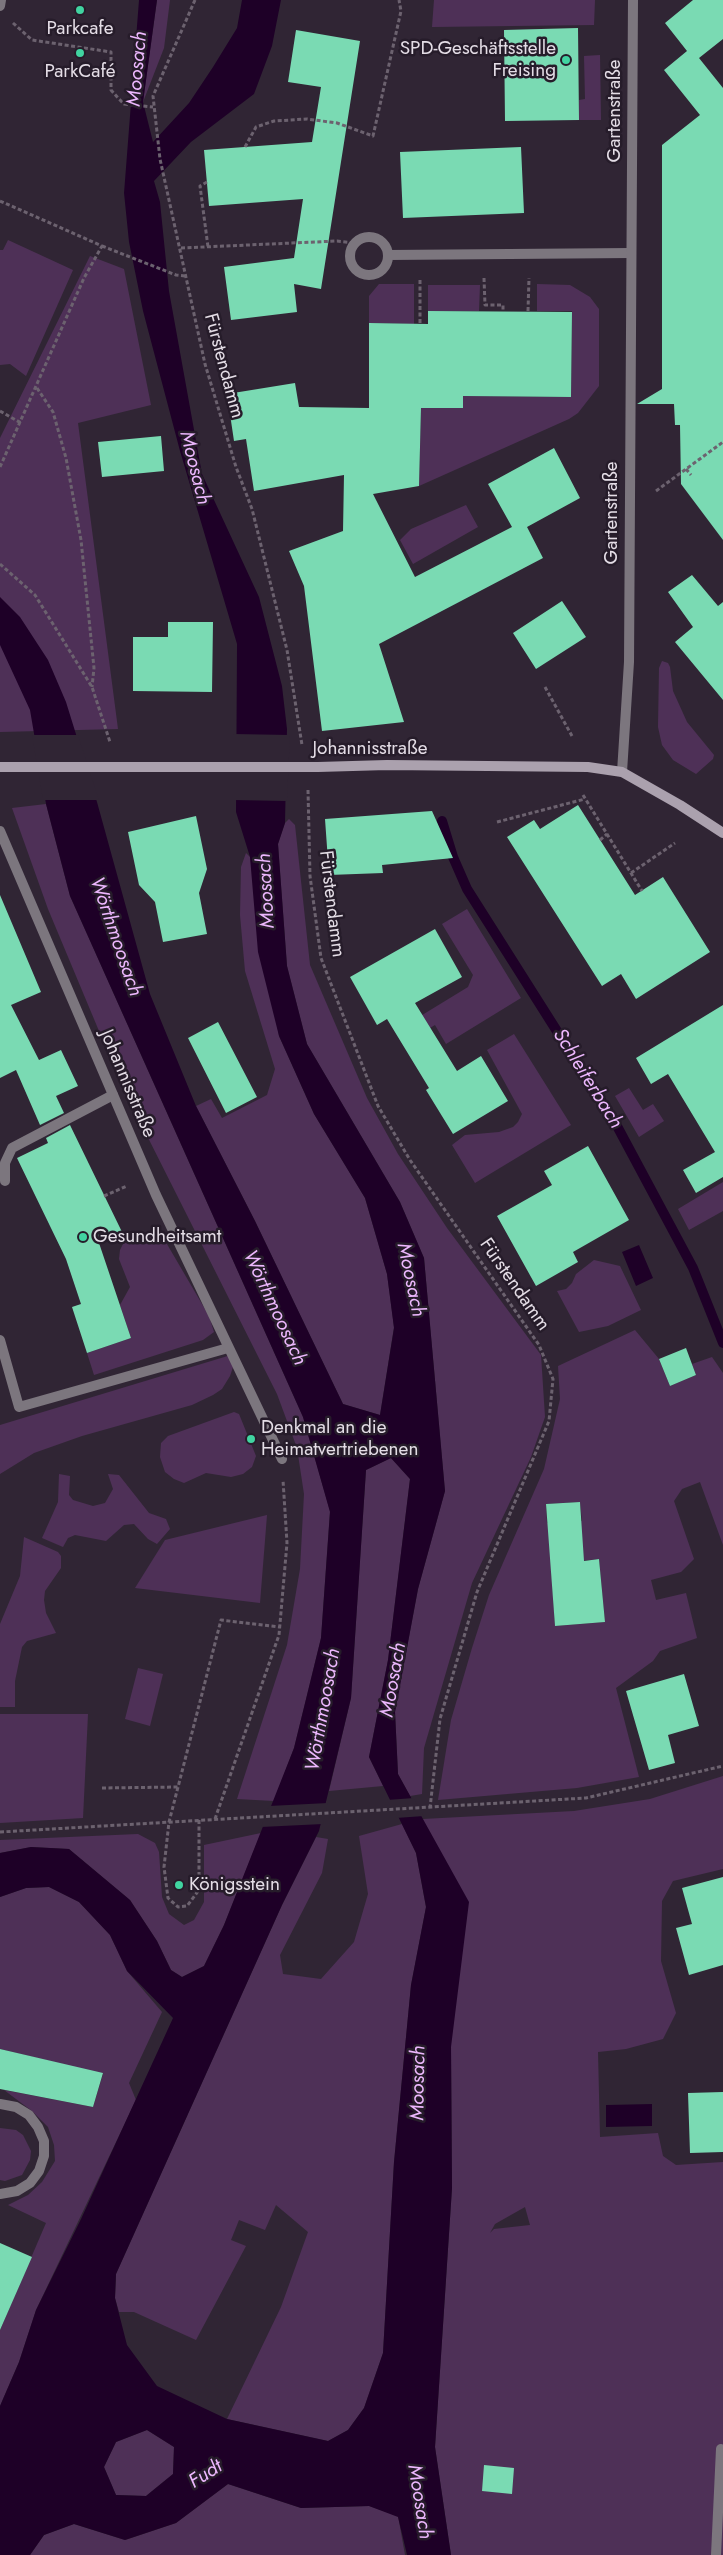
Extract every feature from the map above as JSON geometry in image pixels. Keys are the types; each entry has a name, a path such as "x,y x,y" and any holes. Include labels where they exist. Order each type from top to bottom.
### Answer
{"main road":[{"name":"Johannisstraße","path":"0,767 588,767 622,772 680,804 723,833"}],"street":[{"path":"0,6 1,0"},
{"name":"Gartenstraße","path":"622,772 629,662 633,0"},
{"path":"365,237 378,239 387,248 388,255 384,267 374,275 361,273 356,270 350,260 354,243 365,237"},
{"path":"388,255 631,253"},
{"name":"Johannisstraße","path":"0,831 156,1195 282,1460"},
{"path":"5,1181 7,1154 12,1148 113,1095"},
{"path":"0,1340 19,1407 228,1348"},
{"path":"0,2104 16,2107 29,2115 38,2127 44,2141 44,2156 39,2171 30,2183 17,2191 0,2194"},
{"path":"716,2555 722,2449"}],"path":[{"name":"Fürstendamm","path":"195,0 153,96 160,159 206,364 236,467 252,509 271,585 293,676 302,743"},
{"path":"245,147 256,127 274,120 307,119 337,123 372,136 401,10 399,0"},
{"path":"6,16 32,40 111,52 112,90 124,104 153,107"},
{"path":"207,182 200,186 208,246"},
{"path":"0,201 124,256 176,275 186,276"},
{"path":"180,248 337,241 354,243"},
{"path":"0,467 84,278 102,246"},
{"path":"484,278 485,305 503,305 503,311"},
{"path":"528,311 529,278"},
{"path":"420,279 420,323"},
{"path":"36,388 53,412 66,458 81,540 94,668 92,687"},
{"path":"0,411 21,423"},
{"path":"656,491 723,442"},
{"path":"719,445 723,450"},
{"path":"686,469 691,475"},
{"path":"0,564 35,595 92,687 110,742"},
{"path":"545,687 572,736"},
{"name":"Fürstendamm","path":"308,792 310,876 321,958 378,1106 410,1160 539,1345 553,1378 549,1422 477,1592 440,1719 430,1808"},
{"path":"497,822 584,797 642,891"},
{"path":"600,840 607,834"},
{"path":"631,873 675,843"},
{"path":"215,1819 279,1635 287,1543 282,1460"},
{"path":"199,1820 199,1890 188,1906 178,1907 168,1898 164,1867 169,1822 220,1620 279,1627"},
{"path":"0,1832 586,1798 723,1766"},
{"path":"102,1788 179,1787"}],"shaded area":[{"path":"157,0 170,0 164,48 143,102"},
{"path":"434,0 595,0 594,25 432,27"},
{"path":"600,55 601,120 579,120 579,100 585,99 584,56"},
{"path":"8,240 73,270 26,376 10,364 0,365 0,250 3,250"},
{"path":"90,256 124,269 151,405 78,423 118,729 0,732 0,438"},
{"path":"379,284 414,284 414,324 369,323 369,296"},
{"path":"537,284 570,285 590,297 599,309 599,386 578,413 569,419 419,486 421,408 462,408 463,396 571,397 572,311 537,311"},
{"path":"428,285 480,285 479,311 428,311"},
{"path":"466,505 478,527 413,564 400,540 411,529"},
{"path":"662,661 668,663 670,667 673,691 687,722 714,755 713,759 696,774 673,760 662,745 658,727 659,668"},
{"path":"46,804 70,896 303,1417 330,1511 321,1638 294,1748 274,1801 237,1799 287,1645 300,1569 304,1494 297,1448 277,1394 122,1086 48,909 12,808"},
{"path":"289,819 295,825 310,965 367,1098 398,1154 447,1228 541,1355 545,1417 531,1457 472,1583 424,1748 422,1794 410,1796 398,1774 395,1712 418,1589 445,1491 424,1258 400,1202 307,1044 287,966 278,844 285,823"},
{"path":"246,853 250,857 279,1036 314,1114 365,1198 387,1274 394,1327 380,1415 343,1404 255,1221 196,1106 211,1099 222,1118 267,1095 275,1069 245,971 240,915 241,867"},
{"path":"467,909 521,998 446,1044 435,1025 404,1043 396,1031 468,987 473,975 442,924"},
{"path":"514,1034 571,1125 475,1183 452,1145 465,1135 499,1132 513,1127 518,1122 522,1114 487,1050"},
{"path":"629,1088 643,1110 653,1104 664,1121 639,1137 615,1096"},
{"path":"723,1182 723,1211 689,1230 678,1209"},
{"path":"148,1234 164,1239 209,1316 214,1332 203,1340 94,1375 87,1353 131,1338 120,1305 130,1287 119,1259 120,1250 123,1244"},
{"path":"594,1260 620,1266 641,1310 608,1326 579,1332 557,1291 566,1289 572,1283 576,1274"},
{"path":"635,1330 659,1359 670,1386 696,1375 692,1364 712,1357 723,1373 723,1545 700,1482 682,1489 674,1501 694,1559 681,1572 651,1580 656,1600 686,1593 697,1638 660,1651 653,1661 616,1688 639,1777 577,1788 438,1800 451,1720 472,1648 489,1595 544,1469 560,1399 558,1366","holes":["580,1502 582,1521 547,1523 546,1504","599,1559 605,1622 555,1626 551,1564"]},
{"path":"231,1355 233,1367 230,1376 222,1389 213,1395 192,1405 82,1436 34,1453 0,1474 0,1425"},
{"path":"234,1412 239,1414 256,1456 252,1467 243,1474 231,1477 206,1473 184,1483 174,1479 165,1472 160,1457 161,1443 168,1436"},
{"path":"391,1458 410,1479 388,1660 369,1757 383,1786 329,1791 351,1698 366,1470"},
{"path":"59,1474 70,1476 69,1495 73,1500 93,1506 105,1503 113,1489 108,1474 119,1475 149,1513 166,1519 170,1529 157,1544 148,1539 134,1524 124,1525 106,1541 75,1535 68,1538 63,1547 42,1538 58,1502"},
{"path":"267,1515 260,1603 135,1588 165,1540"},
{"path":"24,1537 58,1552 61,1556 61,1568 45,1591 44,1600 46,1613 56,1633 27,1641 22,1647 15,1681 15,1707 0,1707 0,1624 20,1576"},
{"path":"138,1668 163,1674 150,1726 125,1719"},
{"path":"0,1714 88,1714 83,1818 0,1823"},
{"path":"723,1776 723,1869 673,1881 662,1901 661,1961 676,2013 663,2039 626,2049 598,2052 600,2137 658,2133 663,2156 676,2165 723,2162 723,2555 451,2555 435,2447 452,2188 451,2047 423,1819 574,1811 650,1799","holes":["525,2207 530,2225 494,2229 490,2233 495,2224"]},
{"path":"402,1824 416,1853 426,1907 411,1985 394,2162 383,2353 364,2408 348,2430 328,2441 227,2419 281,2307 308,2232 276,2205 265,2230 239,2220 231,2240 246,2246 196,2340 134,2312 119,2312 115,2298 116,2274 282,1905 316,1837 328,1839 322,1873 280,1955 283,1974 321,1979 354,1942 368,1894 359,1836"},
{"path":"261,1833 224,1925 204,1966 182,1977 171,1970 157,1941 130,1900 69,1849 31,1847 0,1853 0,1840 138,1834 155,1843 159,1852 162,1897 169,1914 184,1925 194,1920 204,1902 204,1845"},
{"path":"49,1887 79,1902 110,1935 127,1971 162,2012 129,2083 136,2100 36,2310 19,2362 0,2406 0,2330 46,2223 8,2205 28,2195 42,2182 55,2161 54,2145 48,2127 32,2111 4,2090 93,2107 103,2074 0,2049 0,1897 26,1888"},
{"path":"0,2128 16,2130 23,2135 31,2151 30,2160 22,2175 5,2181 0,2180"},
{"path":"147,2430 174,2447 173,2474 146,2496 116,2495 104,2467 116,2442"},
{"path":"228,2484 301,2508 369,2506 398,2516 405,2555 30,2555 44,2535 74,2524 125,2540 176,2523"}],"water":[{"path":"139,0 157,0 143,102 153,142 189,103 213,67 237,28 242,0 281,0 272,46 254,94 191,142 154,181 160,202 169,291 202,474 259,597 282,686 287,729 285,823 278,844 287,966 307,1044 400,1202 424,1258 445,1491 418,1589 395,1712 398,1774 469,1902 451,2047 452,2188 435,2447 451,2555 407,2555 398,2517 369,2506 301,2508 228,2484 176,2523 125,2540 74,2524 44,2535 30,2555 0,2555 0,2406 19,2362 36,2310 81,2219 173,2018 127,1971 110,1935 79,1902 49,1887 26,1888 0,1897 0,1853 31,1847 69,1849 130,1900 157,1941 171,1970 182,1977 204,1966 224,1925 294,1748 321,1638 330,1512 303,1417 70,896 46,804 30,710 0,645 0,597 20,617 48,660 66,702 97,802 150,994 196,1106 255,1221 343,1404 380,1415 394,1328 387,1274 365,1198 314,1114 279,1036 258,952 250,857 236,812 237,644 180,451 143,311 129,242 124,193","holes":["391,1458 410,1479 388,1660 369,1757 416,1853 426,1907 411,1985 394,2162 383,2353 364,2408 348,2430 328,2441 227,2419 157,2386 127,2345 115,2298 116,2274 282,1905 319,1831 351,1698 366,1470","147,2430 174,2447 173,2474 146,2496 116,2495 104,2467 116,2442"]},
{"path":"639,1245 653,1278 636,1286 622,1252"},
{"path":"652,2104 652,2126 606,2127 606,2105"}],"pier":[{"path":"233,734 290,735 287,801 233,800"},
{"path":"32,735 78,735 99,800 43,800"},
{"path":"414,1798 424,1816 396,1818 387,1800"},
{"path":"328,1803 323,1824 261,1827 269,1806"}],"building":[{"path":"693,0 723,0 723,39 699,58 723,88 723,540 681,484 680,425 675,425 674,404 637,404 662,389 662,145 700,115 664,70 687,51 665,23"},
{"path":"578,28 579,120 505,121 504,30"},
{"path":"296,30 360,41 321,289 294,284 297,312 231,320 224,267 294,258 303,199 209,206 204,150 312,142 321,87 288,82"},
{"path":"521,147 524,213 403,218 400,152"},
{"path":"428,311 572,312 571,397 463,396 463,408 421,408 419,486 373,494 415,577 512,527 488,484 554,448 580,498 527,527 543,558 379,644 404,722 322,731 304,586 289,551 343,531 344,475 254,491 246,439 234,441 227,394 295,383 299,407 369,408 369,323 428,324"},
{"path":"161,436 164,471 102,477 98,442"},
{"path":"692,575 718,606 723,602 723,700 675,642 693,627 668,592"},
{"path":"562,601 586,637 536,669 513,633"},
{"path":"168,622 213,622 212,692 133,691 133,637 168,637"},
{"path":"578,805 635,895 663,877 710,952 636,999 621,974 602,986 507,837 534,820 540,829"},
{"path":"432,811 453,858 382,865 383,873 329,875 325,819"},
{"path":"196,816 207,869 199,893 207,934 163,942 155,902 139,885 128,832"},
{"path":"0,895 41,992 11,1005 39,1060 61,1050 78,1086 56,1096 64,1113 40,1125 16,1070 0,1078"},
{"path":"435,929 462,977 415,1003 457,1071 481,1056 508,1101 453,1134 426,1090 429,1088 387,1019 377,1025 350,977"},
{"path":"723,1005 723,1177 696,1193 683,1170 715,1152 668,1074 651,1084 636,1058"},
{"path":"218,1022 257,1097 226,1113 188,1038"},
{"name":"Gesundheitsamt","path":"70,1125 122,1232 99,1243 131,1338 87,1353 72,1307 81,1304 66,1259 17,1158 48,1143 46,1138"},
{"path":"588,1146 629,1220 573,1252 578,1262 536,1286 497,1216 552,1185 544,1171"},
{"path":"686,1348 696,1375 670,1386 659,1359"},
{"path":"580,1502 584,1561 599,1559 605,1622 555,1626 546,1504"},
{"path":"684,1674 699,1726 668,1735 675,1763 649,1770 626,1691"},
{"path":"723,1877 723,1965 689,1975 676,1928 692,1924 682,1888"},
{"path":"0,2049 103,2073 93,2107 0,2089"},
{"path":"723,2092 723,2152 690,2153 688,2093"},
{"path":"0,2243 32,2257 0,2330"},
{"path":"484,2465 514,2468 512,2494 482,2491"}],"waterway":[{"name":"Schleiferbach","path":"442,821 453,857 467,889 617,1126 693,1268 723,1343"}],"place":[{"name":"Parkcafe","path":"80,10"},
{"name":"ParkCafé","path":"80,53"},
{"name":"SPD-Geschäftsstelle Freising","path":"566,60"},
{"name":"Gesundheitsamt","path":"83,1237"},
{"name":"Denkmal an die Heimatvertriebenen","path":"251,1439"},
{"name":"Königsstein","path":"179,1885"}],"water label":[{"name":"Moosach","path":"138,69"},
{"name":"Moosach","path":"194,468"},
{"name":"Moosach","path":"267,891"},
{"name":"Wörthmoosach","path":"115,937"},
{"name":"Moosach","path":"410,1280"},
{"name":"Wörthmoosach","path":"274,1308"},
{"name":"Moosach","path":"394,1680"},
{"name":"Wörthmoosach","path":"324,1710"},
{"name":"Moosach","path":"419,2083"},
{"name":"Fudt","path":"206,2475"},
{"name":"Moosach","path":"419,2502"}]}
